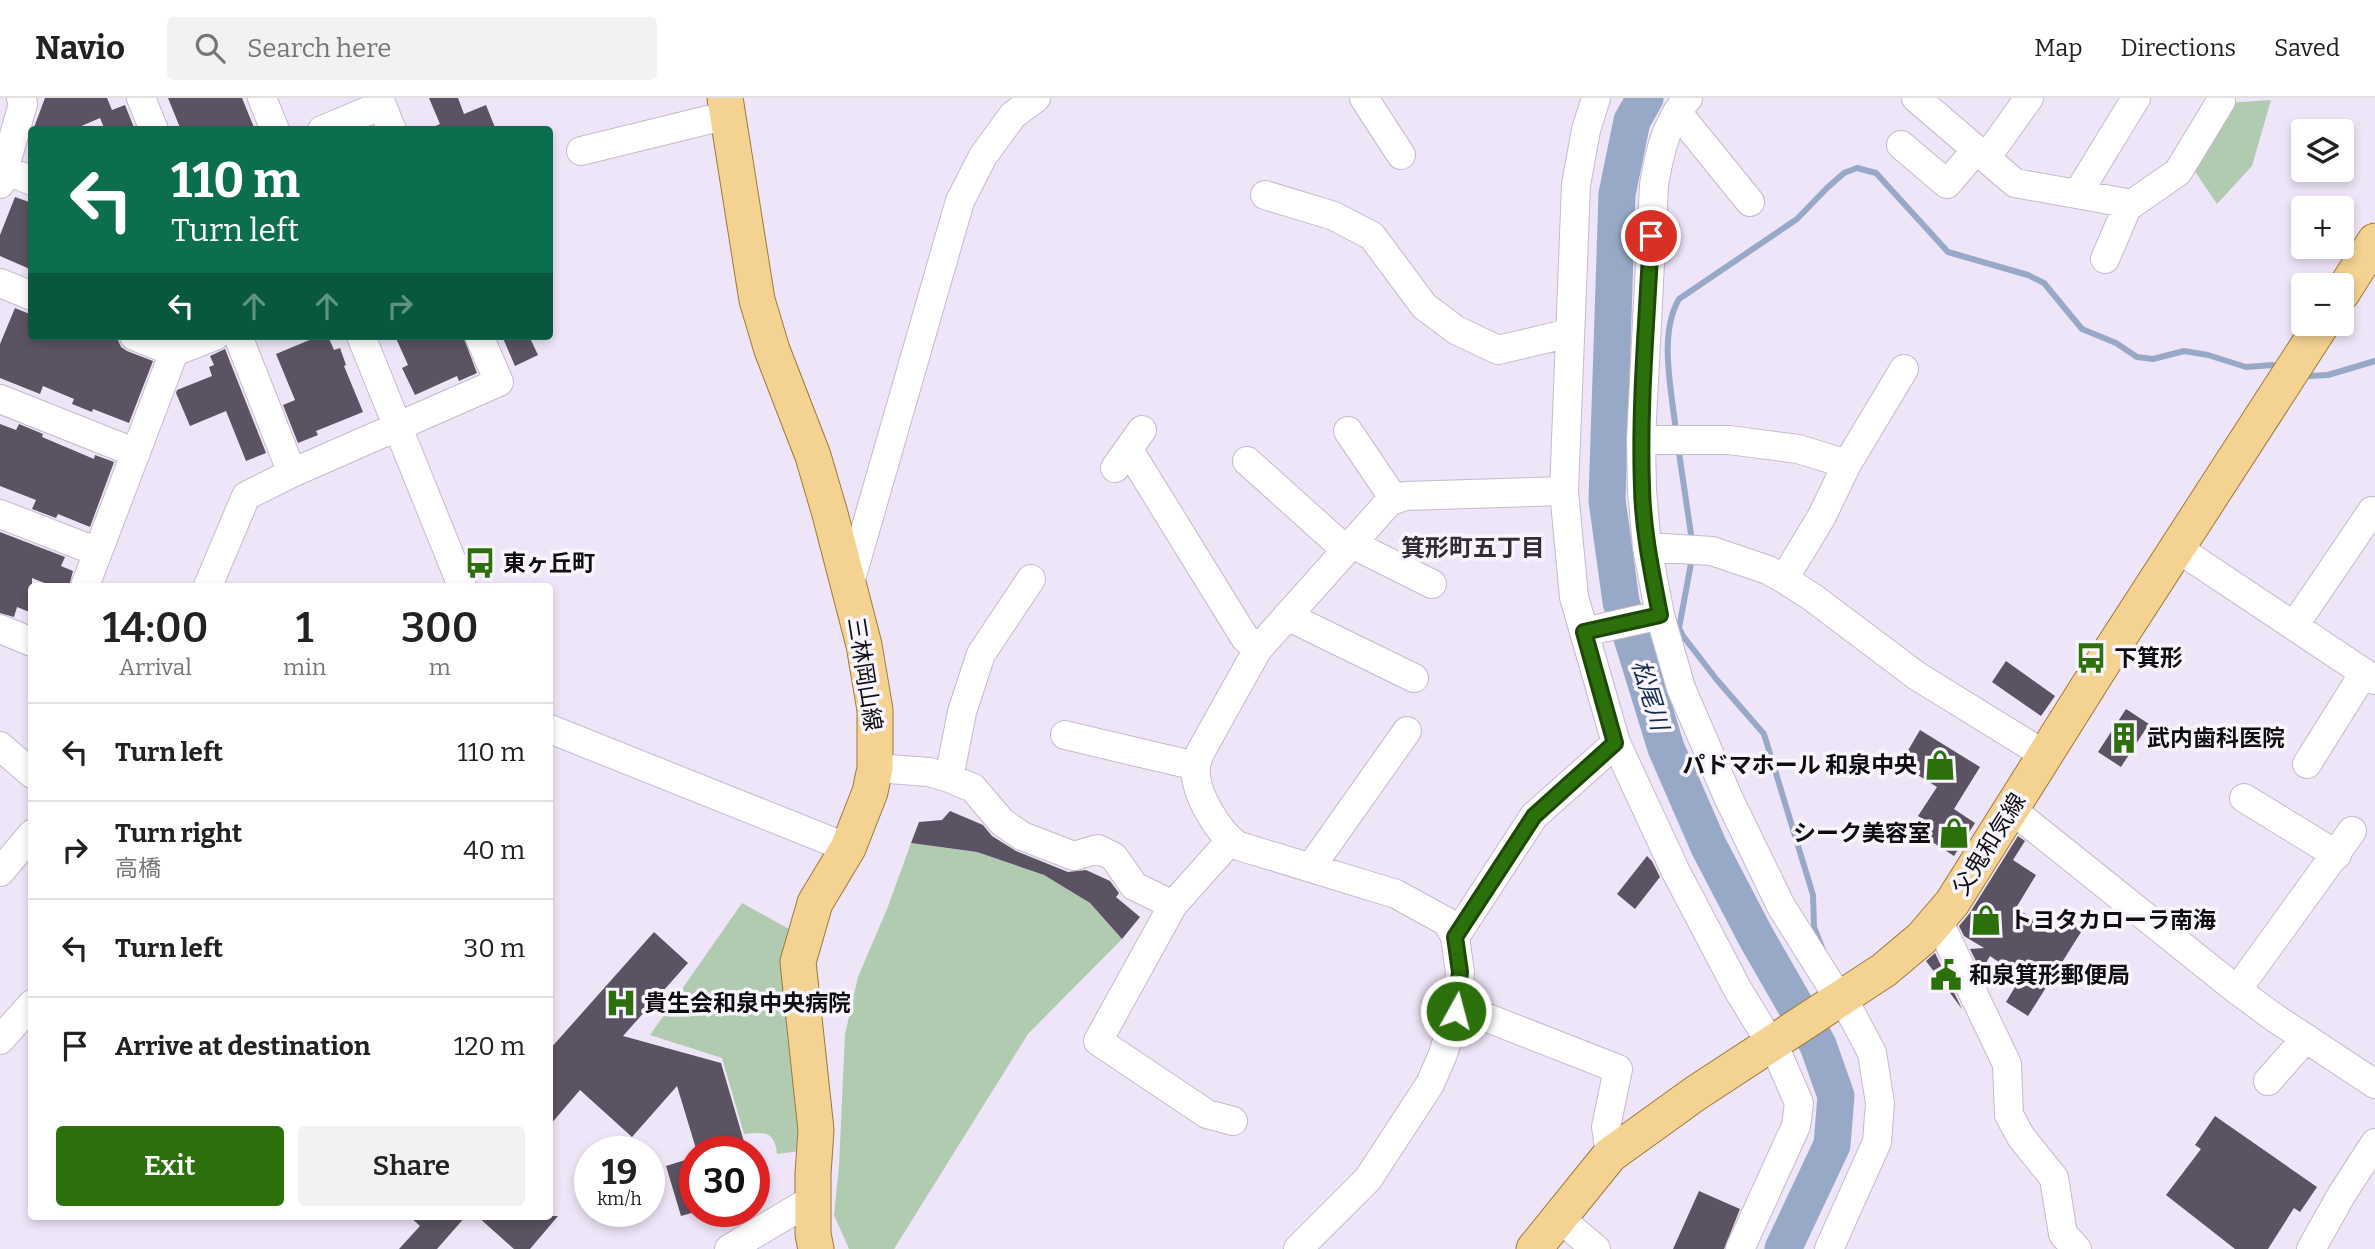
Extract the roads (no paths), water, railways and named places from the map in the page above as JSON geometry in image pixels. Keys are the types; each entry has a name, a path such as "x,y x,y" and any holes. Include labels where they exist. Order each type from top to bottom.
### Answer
{"main road":[{"name":"三林岡山線","path":"727,106 757,300 772,351 813,456 864,645 876,710 875,768 870,792 848,848 816,903 798,962 816,1130 813,1199 822,1244"},
{"path":"2354,274 2375,241"},
{"name":"父鬼和気線","path":"1534,1249 1610,1155 1696,1093 1884,970 1922,938 1938,920 1952,903 2314,336"}],"street":[{"path":"22,98 23,104 3,177 28,180"},
{"path":"141,98 152,126"},
{"path":"262,98 273,126"},
{"path":"849,586 960,201 983,156 1013,115 1036,98"},
{"path":"1364,98 1401,155"},
{"path":"1596,98 1586,130 1576,185 1564,491 1574,597 1587,631 1615,743 1676,872 1738,990 1775,1042 1799,1103 1796,1126 1740,1249"},
{"path":"1901,145 1947,184 1981,154 2029,98"},
{"path":"2078,193 2136,98"},
{"path":"1920,99 2015,183 2132,204 2178,172 2221,101 2220,98"},
{"path":"1750,202 1682,105 1661,146 1654,185 1641,440 1642,490 1657,615 1681,688 1728,797 1781,906 1872,1053 1880,1103 1877,1142 1829,1249"},
{"path":"581,151 727,106"},
{"path":"335,126 384,111"},
{"path":"1265,195 1334,216 1372,236 1424,306 1456,330 1498,350 1570,333"},
{"path":"2105,260 2129,203"},
{"path":"0,283 28,294"},
{"path":"144,340 174,352 205,340"},
{"path":"239,340 292,473"},
{"path":"363,340 461,583"},
{"path":"209,583 246,496 499,382 481,340"},
{"path":"86,583 174,352"},
{"path":"1784,579 1822,516 1847,464 1904,369"},
{"path":"0,399 136,453"},
{"path":"1348,431 1394,499"},
{"path":"1641,440 1729,440 1798,449 1847,464"},
{"path":"1129,449 1175,506 1208,560 1245,638 1258,649"},
{"path":"1253,475 1349,547 1432,584"},
{"path":"1298,1249 1368,1179 1430,1084 1443,1054 1457,1002 1460,972 1455,937 1447,922 1396,894 1230,841 1201,798 1196,766 1201,751 1258,649 1394,499 1405,496 1564,491"},
{"path":"2294,626 2337,545 2372,511"},
{"path":"0,514 98,552"},
{"path":"1647,547 1712,551 1768,570 1812,597 1917,676 2045,755"},
{"path":"2177,548 2369,676 2306,764"},
{"path":"949,778 962,712 966,671 981,654 1018,587"},
{"path":"1587,631 1657,615"},
{"path":"1287,616 1380,674 1413,678"},
{"path":"0,629 28,640"},
{"path":"553,730 848,848"},
{"path":"1311,867 1373,799 1407,732"},
{"path":"1065,735 1097,733 1196,766"},
{"path":"1455,937 1534,816 1615,743"},
{"path":"0,746 28,770"},
{"path":"875,768 929,772 973,788 1002,821 1022,836 1074,856 1098,849 1114,857 1133,886 1172,905"},
{"path":"2244,798 2297,820 2337,855"},
{"path":"2011,809 2237,990 2375,1084"},
{"path":"2237,990 2308,909 2353,831"},
{"path":"0,871 28,839"},
{"path":"1230,841 1172,905 1098,1041 1207,1114 1233,1121"},
{"path":"1938,920 2007,1064 2009,1115 2021,1137 2054,1178 2063,1234 2077,1249"},
{"path":"1457,1002 1480,1015 1618,1069 1606,1127 1610,1155"},
{"path":"0,1040 28,1008"},
{"path":"2268,1081 2306,1038"},
{"path":"2311,1249 2375,1143"},
{"path":"729,1249 813,1199"},
{"path":"1558,1217 1596,1249"}],"waterway":[{"name":"松尾川","path":"1645,98 1632,121 1617,194 1607,500 1621,602 1666,748 1709,847 1756,937 1818,1045 1836,1096 1832,1145 1783,1249"},
{"path":"1676,432 1668,346 1669,329 1679,299 1797,219 1844,173 1857,168 1876,173 1948,252 2028,275 2044,283 2082,329 2116,343 2137,357 2153,359 2184,351 2208,355 2246,367 2273,365"},
{"path":"2309,376 2328,375 2375,361"},
{"path":"1678,446 1692,541"},
{"path":"1692,558 1679,628 1717,680 1764,734 1813,895 1814,927 1823,950"}],"place":[{"name":"東ヶ丘町","path":"480,563"},
{"name":"下箕形","path":"2091,658"},
{"name":"武内歯科医院","path":"2124,738"},
{"name":"パドマホール 和泉中央","path":"1940,765"},
{"name":"シーク美容室","path":"1954,833"},
{"name":"トヨタカローラ南海","path":"1986,920"},
{"name":"和泉箕形郵便局","path":"1946,975"},
{"name":"貴生会和泉中央病院","path":"621,1003"}],"district":[{"name":"箕形町五丁目","path":"1473,548"}]}
